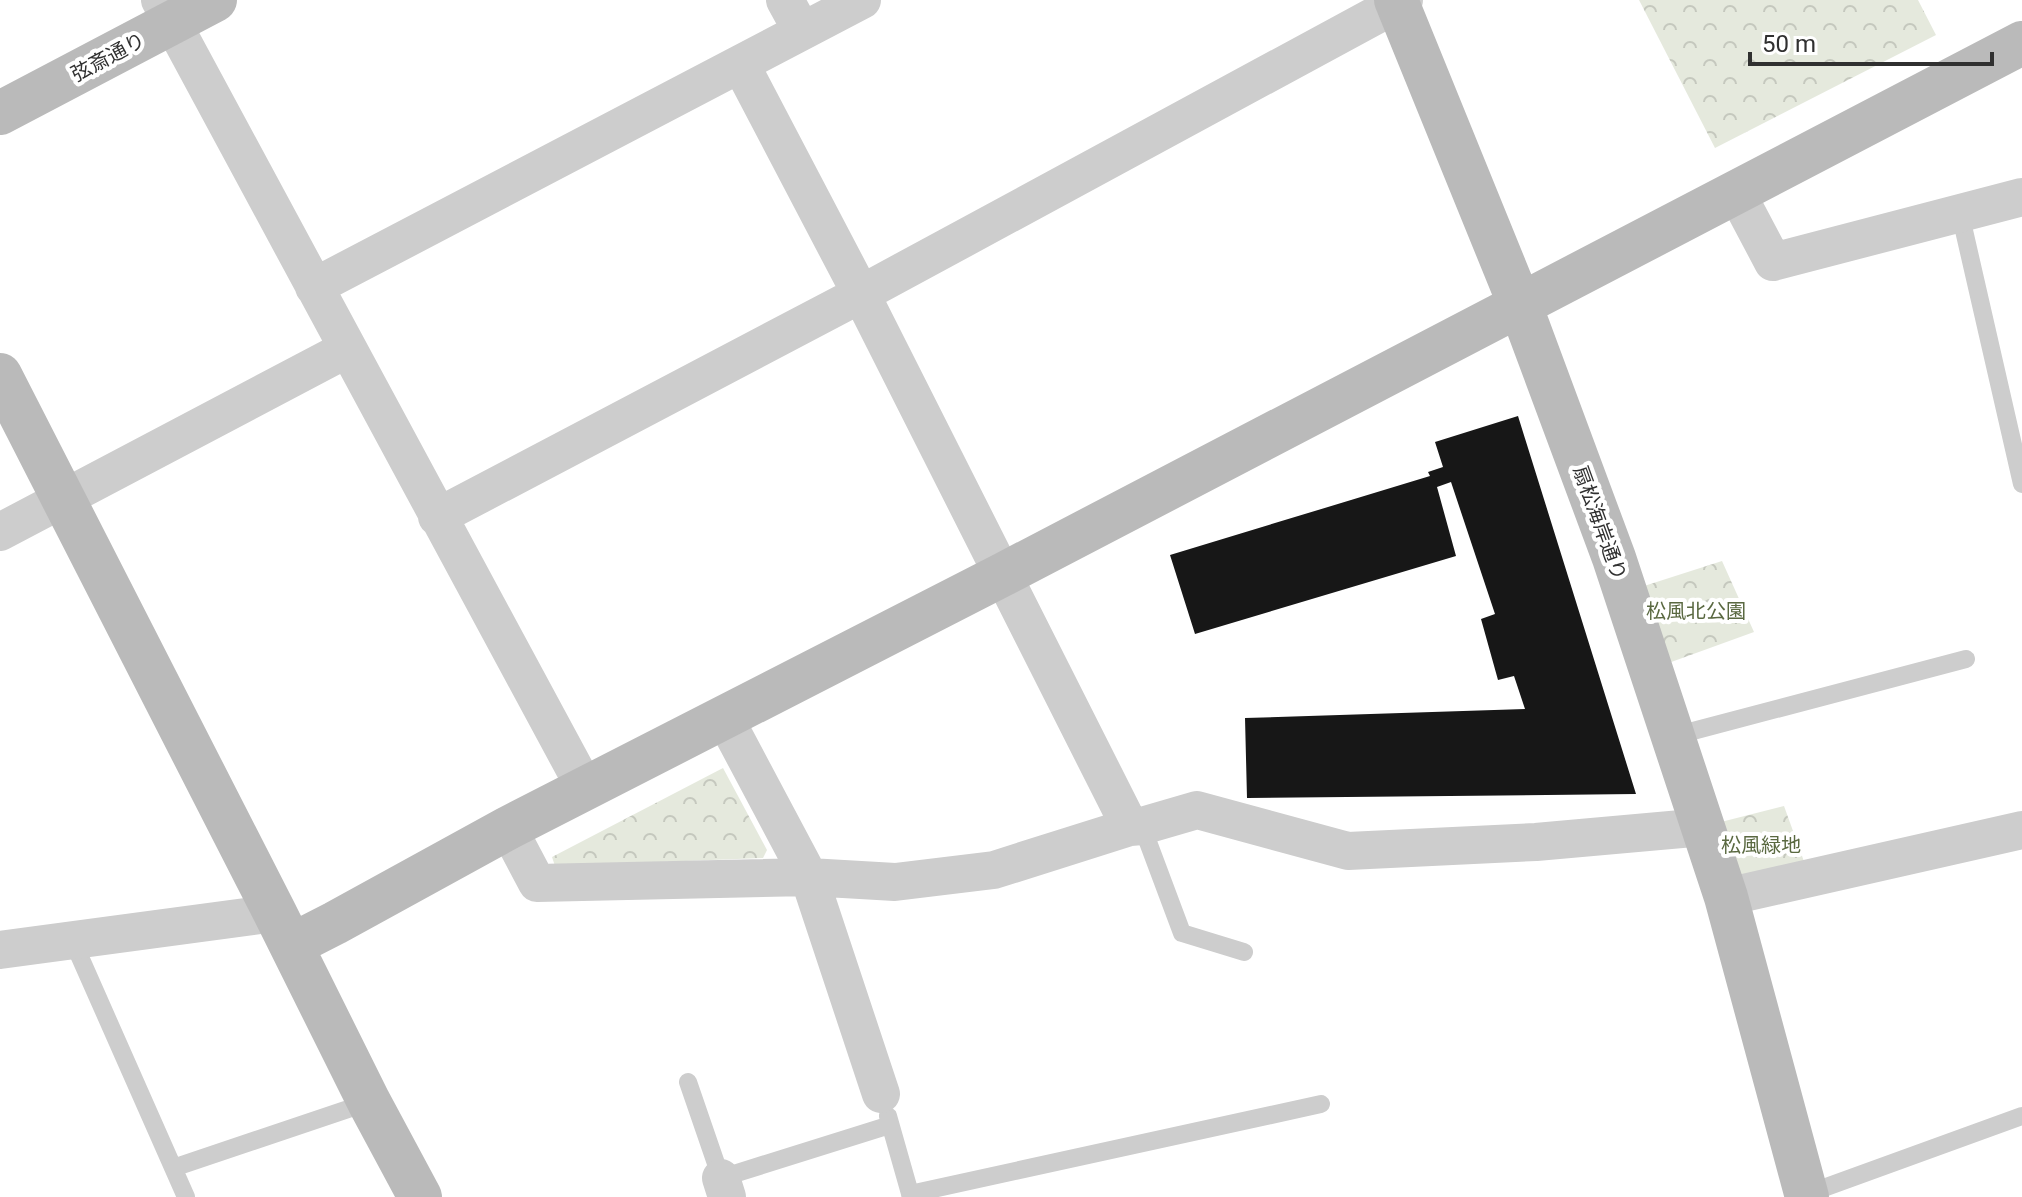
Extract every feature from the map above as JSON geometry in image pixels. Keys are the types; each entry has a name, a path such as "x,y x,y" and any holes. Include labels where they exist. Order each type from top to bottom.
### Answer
{"street":[{"name":"弦斎通り","path":"0,113 166,11 215,0"},
{"path":"314,287 741,65 793,16 862,0"},
{"path":"437,517 861,294 1399,1"},
{"name":"扇松海岸通り","path":"1399,1 1520,305 1614,558 1726,897 1807,1195"},
{"path":"166,11 585,788"},
{"path":"0,950 72,939 283,929 335,923 508,828 1002,575 2022,43"},
{"path":"741,65 861,294 1002,575 1136,827"},
{"path":"1736,192 1773,262 2022,197"},
{"path":"0,532 347,349"},
{"path":"0,375 420,1197"},
{"path":"724,717 809,877 886,1110"},
{"path":"508,828 537,883 809,877 895,882 994,870 1197,810 1348,851 1536,842 1704,827"},
{"path":"1726,897 2022,830"}],"lane":[{"path":"1960,213 2022,484"},
{"path":"1674,736 1966,659"},
{"path":"1136,827 1182,933 1244,952"},
{"path":"72,939 186,1197"},
{"path":"688,1082 724,1187 886,1110 910,1195 1321,1104"},
{"path":"173,1168 369,1102"},
{"path":"1807,1195 2022,1116"}],"green space":[{"path":"1639,0 1918,0 1936,35 1715,148"},
{"name":"松風北公園","path":"1722,561 1754,632 1663,665 1641,587"},
{"path":"723,768 767,850 763,858 555,866 552,857"},
{"name":"松風緑地","path":"1784,806 1806,867 1739,885 1717,823"}],"building":[{"path":"1518,416 1636,794 1247,798 1245,718 1525,709 1514,676 1498,680 1481,619 1495,614 1451,482 1437,487 1456,556 1195,634 1170,555 1430,476 1428,472 1443,467 1435,442"}]}
